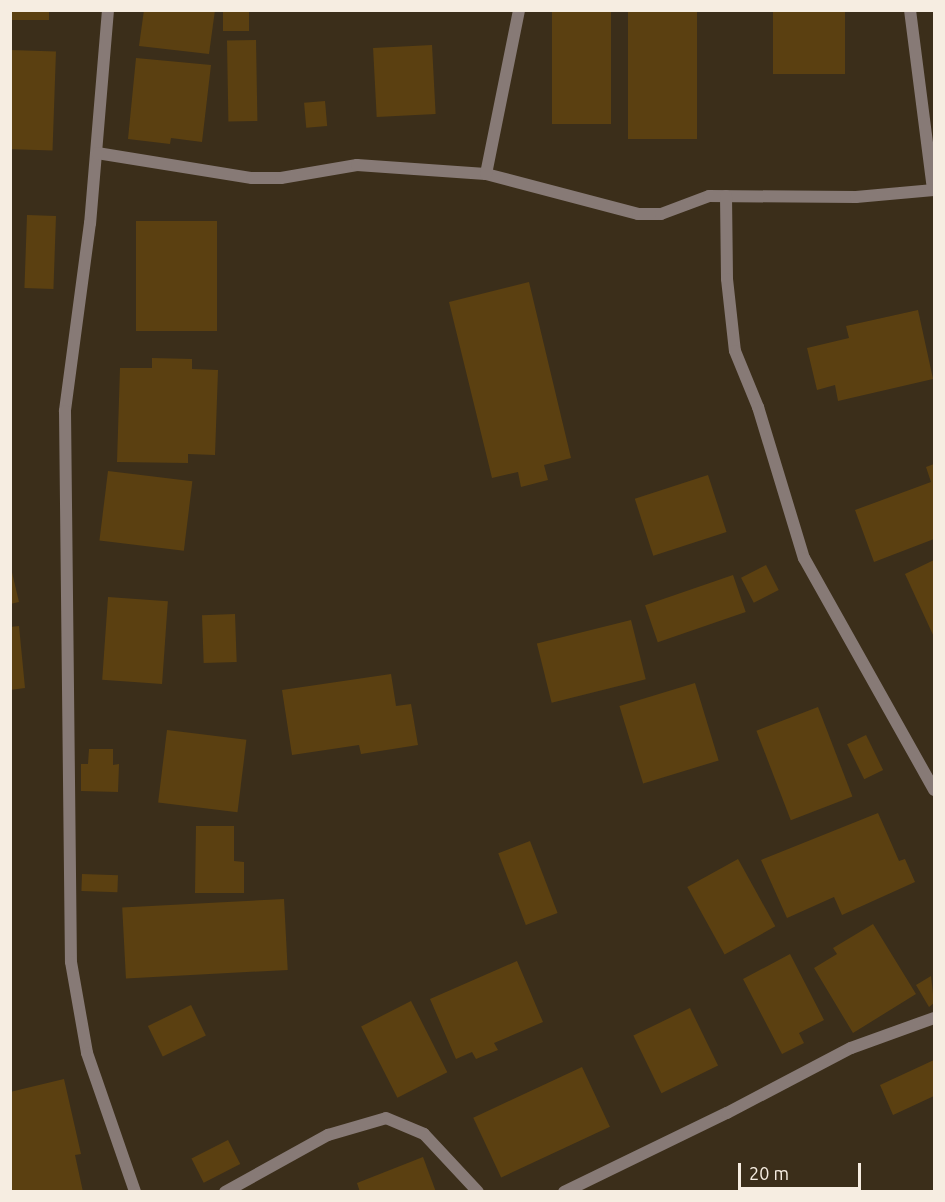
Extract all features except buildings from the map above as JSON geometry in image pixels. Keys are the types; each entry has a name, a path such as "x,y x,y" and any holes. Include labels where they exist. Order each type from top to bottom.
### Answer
{"street":[{"path":"108,10 97,153 65,411 71,962 87,1053 135,1191"},
{"path":"486,174 519,10"},
{"path":"97,153 252,178 281,178 357,165 486,174 638,214 661,214 693,200 726,196 856,197 934,190 910,10"},
{"path":"726,196 727,279 735,351 758,407 804,558 934,790"},
{"path":"564,1191 728,1113 850,1048 934,1018"},
{"path":"225,1191 328,1135 386,1118 424,1134 464,1181 478,1191"}]}
